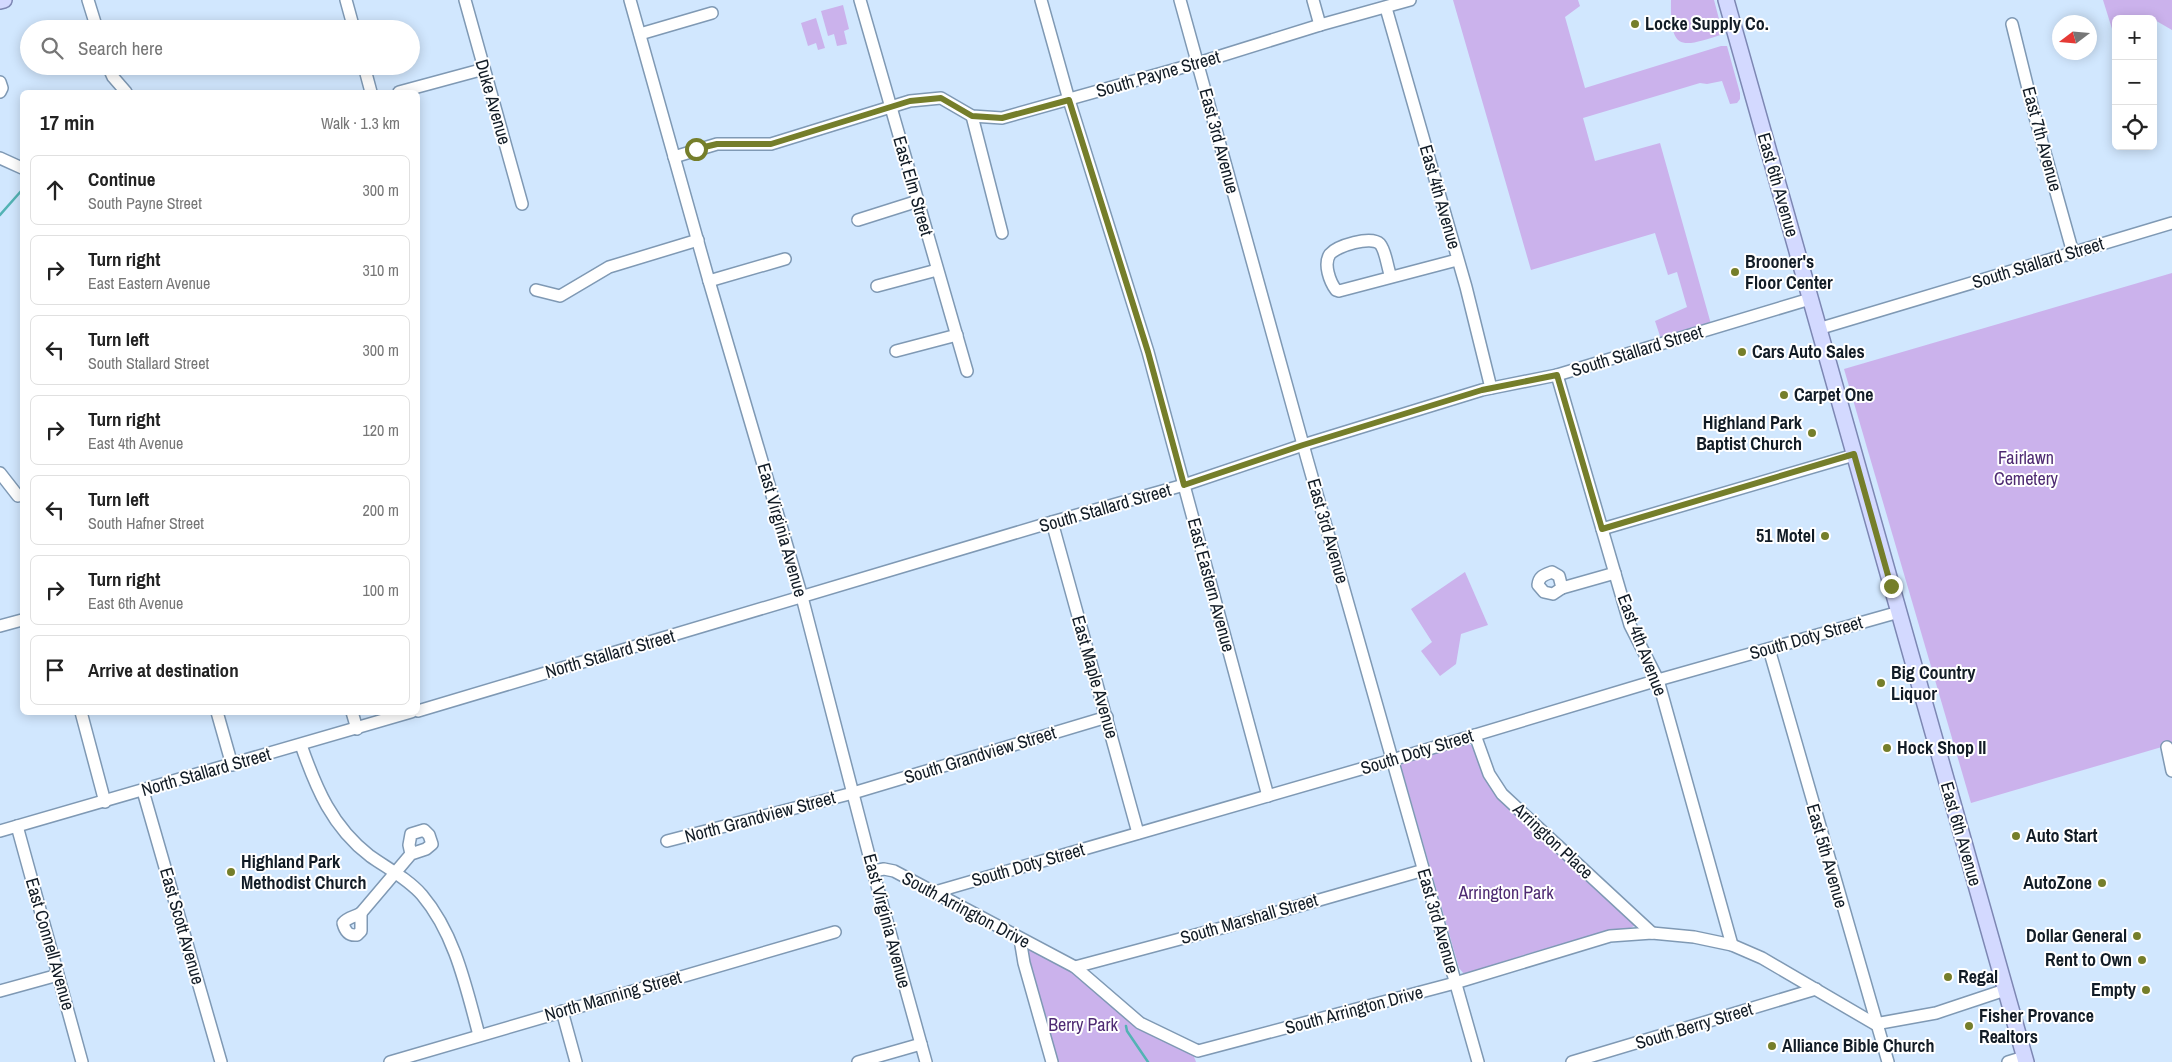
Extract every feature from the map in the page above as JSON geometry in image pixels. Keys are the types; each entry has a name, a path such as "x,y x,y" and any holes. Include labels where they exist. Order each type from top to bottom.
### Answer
{"main road":[{"path":"0,1 4,0"},
{"name":"East 6th Avenue","path":"1726,0 2025,1060"}],"street":[{"path":"88,0 94,20"},
{"path":"346,0 352,20"},
{"name":"Duke Avenue","path":"464,0 522,204"},
{"name":"East Virginia Avenue","path":"630,0 709,281 802,597 873,871 926,1062"},
{"name":"East Elm Street","path":"860,0 967,371"},
{"name":"East Eastern Avenue","path":"1041,0 1069,100 1148,352 1268,796"},
{"name":"East 3rd Avenue","path":"1180,0 1303,445 1478,1062"},
{"path":"1313,0 1320,25"},
{"name":"South Payne Street","path":"674,157 717,144 771,144 910,101 941,98 972,116 1002,118 1198,63 1320,25 1410,0"},
{"name":"East 4th Avenue","path":"1386,8 1491,388"},
{"path":"640,34 712,13"},
{"name":"East 7th Avenue","path":"2012,24 2035,117 2074,253"},
{"path":"406,90 484,69"},
{"path":"112,75 124,90"},
{"path":"366,75 370,90"},
{"path":"0,82 2,88 0,92"},
{"path":"972,116 1002,233"},
{"path":"0,158 20,167"},
{"path":"858,220 918,201"},
{"name":"South Stallard Street","path":"1818,329 2172,223"},
{"path":"1391,276 1380,245 1368,239 1337,249 1327,259 1329,275 1336,290 1339,291 1457,260"},
{"path":"536,290 560,296 609,267 698,240"},
{"path":"709,281 784,258"},
{"path":"878,286 937,270"},
{"name":"South Stallard Street","path":"802,597 1052,522 1184,485 1303,445 1491,388 1557,375 1810,300"},
{"path":"896,351 957,335"},
{"name":"East 4th Avenue","path":"1557,375 1630,624 1658,680 1732,945"},
{"path":"1602,529 1854,454"},
{"path":"0,473 18,496"},
{"name":"East Maple Avenue","path":"1052,522 1138,832"},
{"path":"1562,588 1615,573"},
{"name":"North Stallard Street","path":"420,710 802,597"},
{"name":"South Doty Street","path":"935,892 1392,760 1658,680 1899,612"},
{"path":"0,626 20,621"},
{"name":"East 5th Avenue","path":"1769,649 1875,1024 1888,1062"},
{"path":"82,715 105,802"},
{"path":"218,715 232,765"},
{"path":"353,715 357,729"},
{"name":"North Stallard Street","path":"0,831 401,715"},
{"name":"South Grandview Street","path":"853,793 1106,717"},
{"name":"Arrington Place","path":"1475,735 1489,774 1502,794 1652,933"},
{"path":"301,745 311,775 335,822 369,855 396,873 422,894 449,937 463,977 479,1035"},
{"path":"2167,747 2172,771"},
{"name":"East Scott Avenue","path":"143,790 221,1062"},
{"name":"North Grandview Street","path":"667,841 853,793"},
{"name":"East Connell Avenue","path":"17,826 82,1062"},
{"path":"361,913 411,854"},
{"name":"South Arrington Drive","path":"873,871 884,869 894,872 1075,967 1140,1023 1199,1057 1610,936 1652,933 1694,936 1732,945 1762,958 1875,1024"},
{"name":"South Marshall Street","path":"1075,967 1424,870"},
{"name":"North Manning Street","path":"390,1062 835,932"},
{"path":"1020,939 1024,963 1052,1062"},
{"path":"0,991 58,975"},
{"name":"South Berry Street","path":"1572,1062 1816,989"},
{"path":"1875,1024 1936,1013 2005,990"},
{"path":"562,1011 576,1062"},
{"path":"858,1062 921,1044"},
{"path":"2008,1062 2025,1060"}],"green space":[{"path":"1453,0 1578,0 1580,6 1565,17 1585,88 1721,46 1727,46 1740,93 1740,99 1737,103 1730,104 1722,81 1707,84 1700,83 1583,118 1595,161 1660,143 1711,324 1661,339 1655,321 1687,307 1677,272 1668,275 1655,233 1531,270"},
{"path":"1671,0 1714,0 1723,34 1697,42 1681,42 1676,37 1673,29"},
{"path":"2103,0 2172,0 2172,30 2157,21 2157,15 2112,15 2112,29"},
{"path":"843,5 849,29 844,31 847,44 837,46 834,34 828,36 821,11"},
{"path":"816,18 825,48 818,50 816,43 808,46 801,23"},
{"name":"Fairlawn Cemetery","path":"2172,273 2172,744 1971,803 1844,369"},
{"path":"1465,572 1488,625 1461,634 1456,664 1440,676 1421,651 1432,642 1411,609"},
{"name":"Arrington Park","path":"1466,743 1475,747 1498,797 1634,923 1634,926 1550,947 1464,974 1459,968 1400,763"},
{"name":"Berry Park","path":"1025,942 1072,969 1193,1054 1196,1062 1056,1062 1026,961"}],"waterway":[{"path":"0,215 20,192"},
{"path":"1126,1026 1127,1031 1148,1062"}],"place":[{"name":"Locke Supply Co.","path":"1635,24"},
{"name":"Brooner's Floor Center","path":"1735,272"},
{"name":"Cars Auto Sales","path":"1742,352"},
{"name":"Carpet One","path":"1784,395"},
{"name":"Highland Park Baptist Church","path":"1812,433"},
{"name":"51 Motel","path":"1825,536"},
{"name":"Big Country Liquor","path":"1881,683"},
{"name":"Hock Shop II","path":"1887,748"},
{"name":"Auto Start","path":"2016,836"},
{"name":"Highland Park Methodist Church","path":"231,872"},
{"name":"AutoZone","path":"2102,883"},
{"name":"Dollar General","path":"2137,936"},
{"name":"Rent to Own","path":"2142,960"},
{"name":"Regal","path":"1948,977"},
{"name":"Empty","path":"2146,990"},
{"name":"Fisher Provance Realtors","path":"1969,1026"},
{"name":"Alliance Bible Church","path":"1772,1046"}],"route":[{"path":"696,149 717,144 771,144 910,101 941,98 972,116 1002,118 1069,100 1148,352 1184,485 1303,445 1482,390 1557,375 1602,529 1854,454 1891,586"}]}
